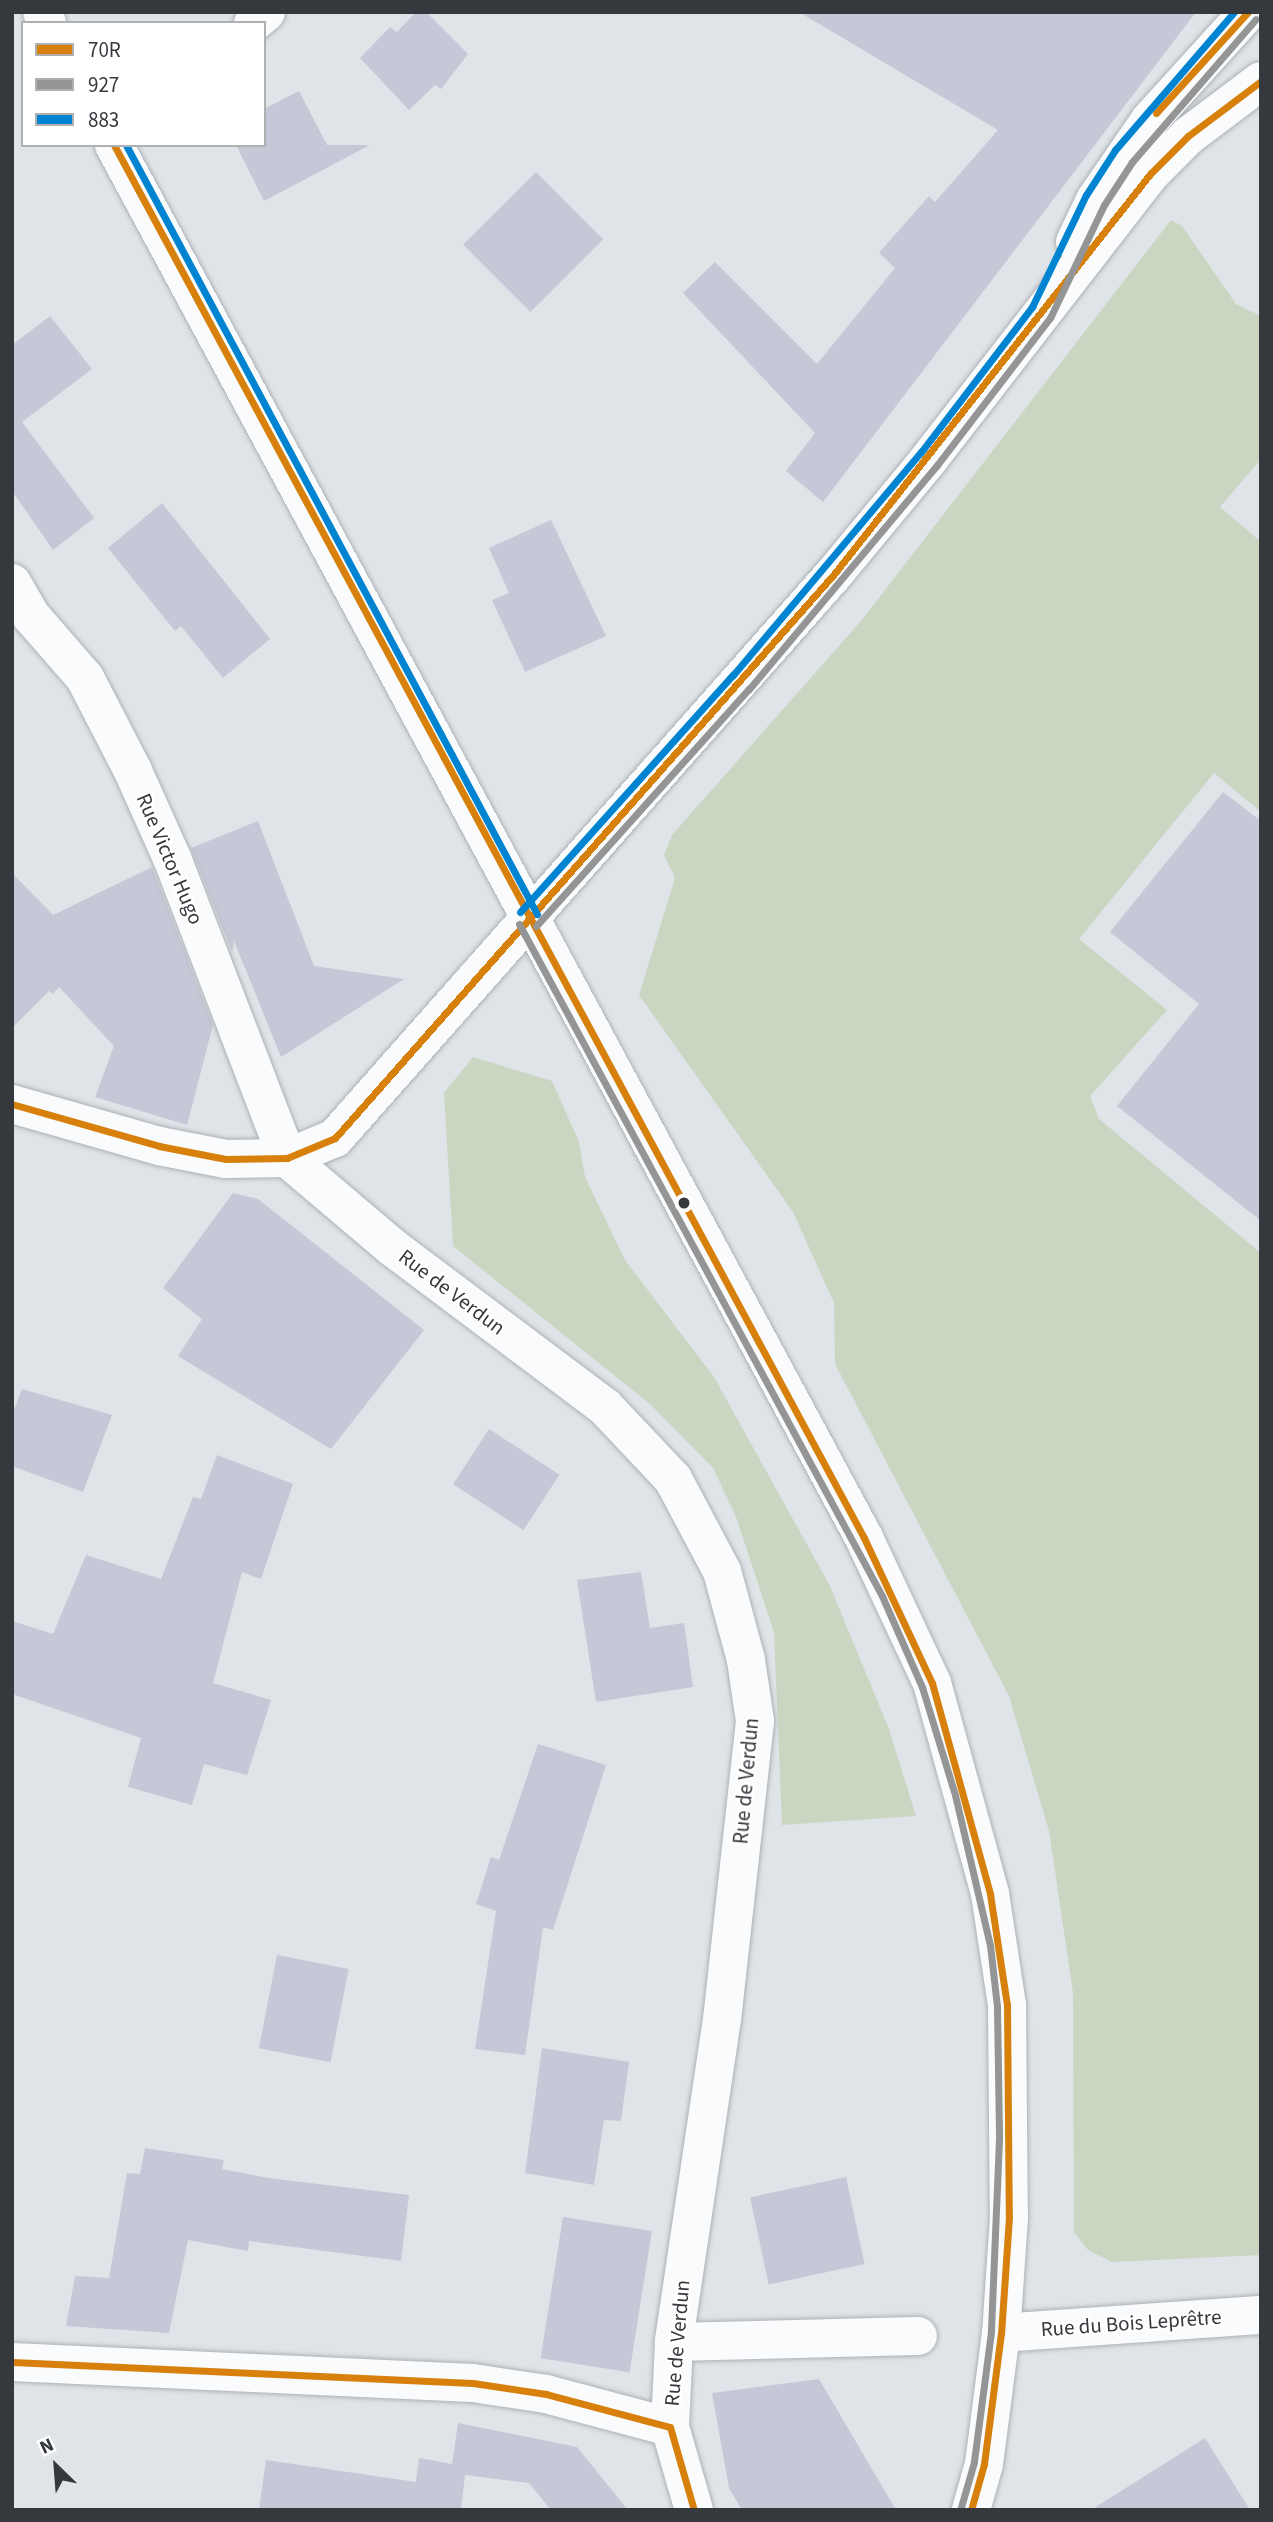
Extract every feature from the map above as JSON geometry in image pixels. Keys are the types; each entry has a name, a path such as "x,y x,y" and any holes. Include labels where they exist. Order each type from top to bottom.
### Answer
{"street":[{"path":"1041,313 1095,200 1123,156 1150,120 1248,12"},
{"path":"12,1104 192,1155 287,1158 335,1138 834,574 1150,174 1188,136 1261,80"},
{"path":"115,147 528,919 864,1538 932,1683 990,1894 1007,2006 1009,2217 1001,2333 985,2464 971,2510"},
{"name":"Rue Victor Hugo","path":"12,583 32,617 85,678 132,771 172,858 287,1158"},
{"name":"Rue de Verdun","path":"287,1158 392,1247 605,1407 673,1479 722,1572 740,1635 755,1721 722,2019 674,2342 670,2427 694,2510"},
{"name":"Rue du Bois Leprêtre","path":"1001,2333 1261,2315"},
{"path":"674,2342 918,2336"},
{"path":"12,2362 473,2383 546,2394 670,2427"}],"green space":[{"path":"1171,220 1182,226 1236,304 1261,316 1261,459 1220,507 1261,542 1261,812 1214,773 1079,939 1167,1010 1090,1096 1099,1119 1261,1253 1261,2255 1112,2262 1088,2250 1074,2232 1073,1993 1049,1831 1009,1696 835,1364 834,1303 793,1212 639,995 675,878 664,855 672,835 861,621"},
{"path":"473,1057 552,1081 579,1142 585,1177 625,1260 714,1377 829,1584 889,1729 916,1816 782,1825 774,1632 736,1517 713,1468 650,1404 453,1246 444,1093"}],"building":[{"path":"416,12 426,12 468,54 441,89 435,85 409,110 360,58 390,27 397,32"},
{"path":"799,12 1196,12 823,502 786,471 815,433 683,293 715,262 817,364 895,268 879,253 929,196 935,202 998,130"},
{"path":"299,91 327,145 370,145 264,201 237,147 266,147 266,108"},
{"path":"536,172 603,239 530,312 463,245"},
{"path":"50,316 92,369 22,422 94,518 53,550 12,491 12,345"},
{"path":"162,503 270,639 223,678 181,626 175,631 108,548"},
{"path":"551,520 606,636 525,672 492,600 509,593 489,548"},
{"path":"1223,792 1261,821 1261,1221 1117,1106 1199,1004 1110,932"},
{"path":"258,821 314,966 404,979 281,1057 234,941 232,952 191,848"},
{"path":"152,867 213,1025 187,1125 95,1097 114,1046 59,987 53,994 49,991 12,1028 12,873 53,915"},
{"path":"233,1193 258,1199 424,1330 331,1449 178,1356 202,1319 163,1288"},
{"path":"22,1389 112,1415 83,1492 12,1466 12,1415"},
{"path":"489,1429 559,1475 524,1530 453,1484"},
{"path":"217,1455 293,1484 261,1579 242,1572 213,1683 271,1700 247,1775 204,1764 192,1805 128,1787 141,1738 12,1694 12,1621 53,1634 86,1555 161,1579 193,1497 201,1499"},
{"path":"641,1572 650,1628 684,1623 693,1687 596,1702 577,1580"},
{"path":"538,1744 606,1765 553,1930 543,1927 525,2055 475,2049 496,1911 476,1904 491,1857 499,1860"},
{"path":"277,1955 349,1969 331,2062 259,2048"},
{"path":"542,2048 629,2062 621,2121 604,2120 594,2185 525,2173"},
{"path":"145,2148 224,2160 222,2169 269,2178 409,2195 401,2261 249,2241 248,2251 188,2240 169,2333 66,2326 75,2276 109,2278 127,2173 140,2174"},
{"path":"846,2177 865,2264 769,2284 750,2197"},
{"path":"563,2217 652,2231 630,2372 541,2358"},
{"path":"819,2379 896,2510 742,2510 729,2488 712,2393"},
{"path":"458,2423 577,2447 628,2510 551,2510 529,2483 465,2475 461,2510 259,2510 266,2460 416,2482 419,2458 452,2464"},
{"path":"1205,2438 1250,2510 1091,2510"}],"transit line":[{"name":"883","path":"520,912 733,675 921,452 1032,307 1086,195 1115,150 1234,12"},
{"name":"70R","path":"1156,113 1248,12"},
{"name":"927","path":"536,926 749,689 937,465 1050,318 1104,205 1132,162 1256,19"},
{"name":"70R","path":"12,1104 159,1146 226,1159 287,1158 335,1138 834,574 1150,174 1188,136 1261,81"},
{"name":"70R","path":"115,147 864,1538 932,1683 990,1894 1007,2005 1009,2217 1001,2333 984,2464 971,2510"},
{"name":"883","path":"127,147 537,914"},
{"name":"927","path":"519,924 882,1596 922,1687 955,1795 990,1945 997,2006 999,2139 991,2332 974,2462 961,2507"},
{"name":"70R","path":"12,2362 473,2383 546,2394 670,2427 694,2510"}]}
